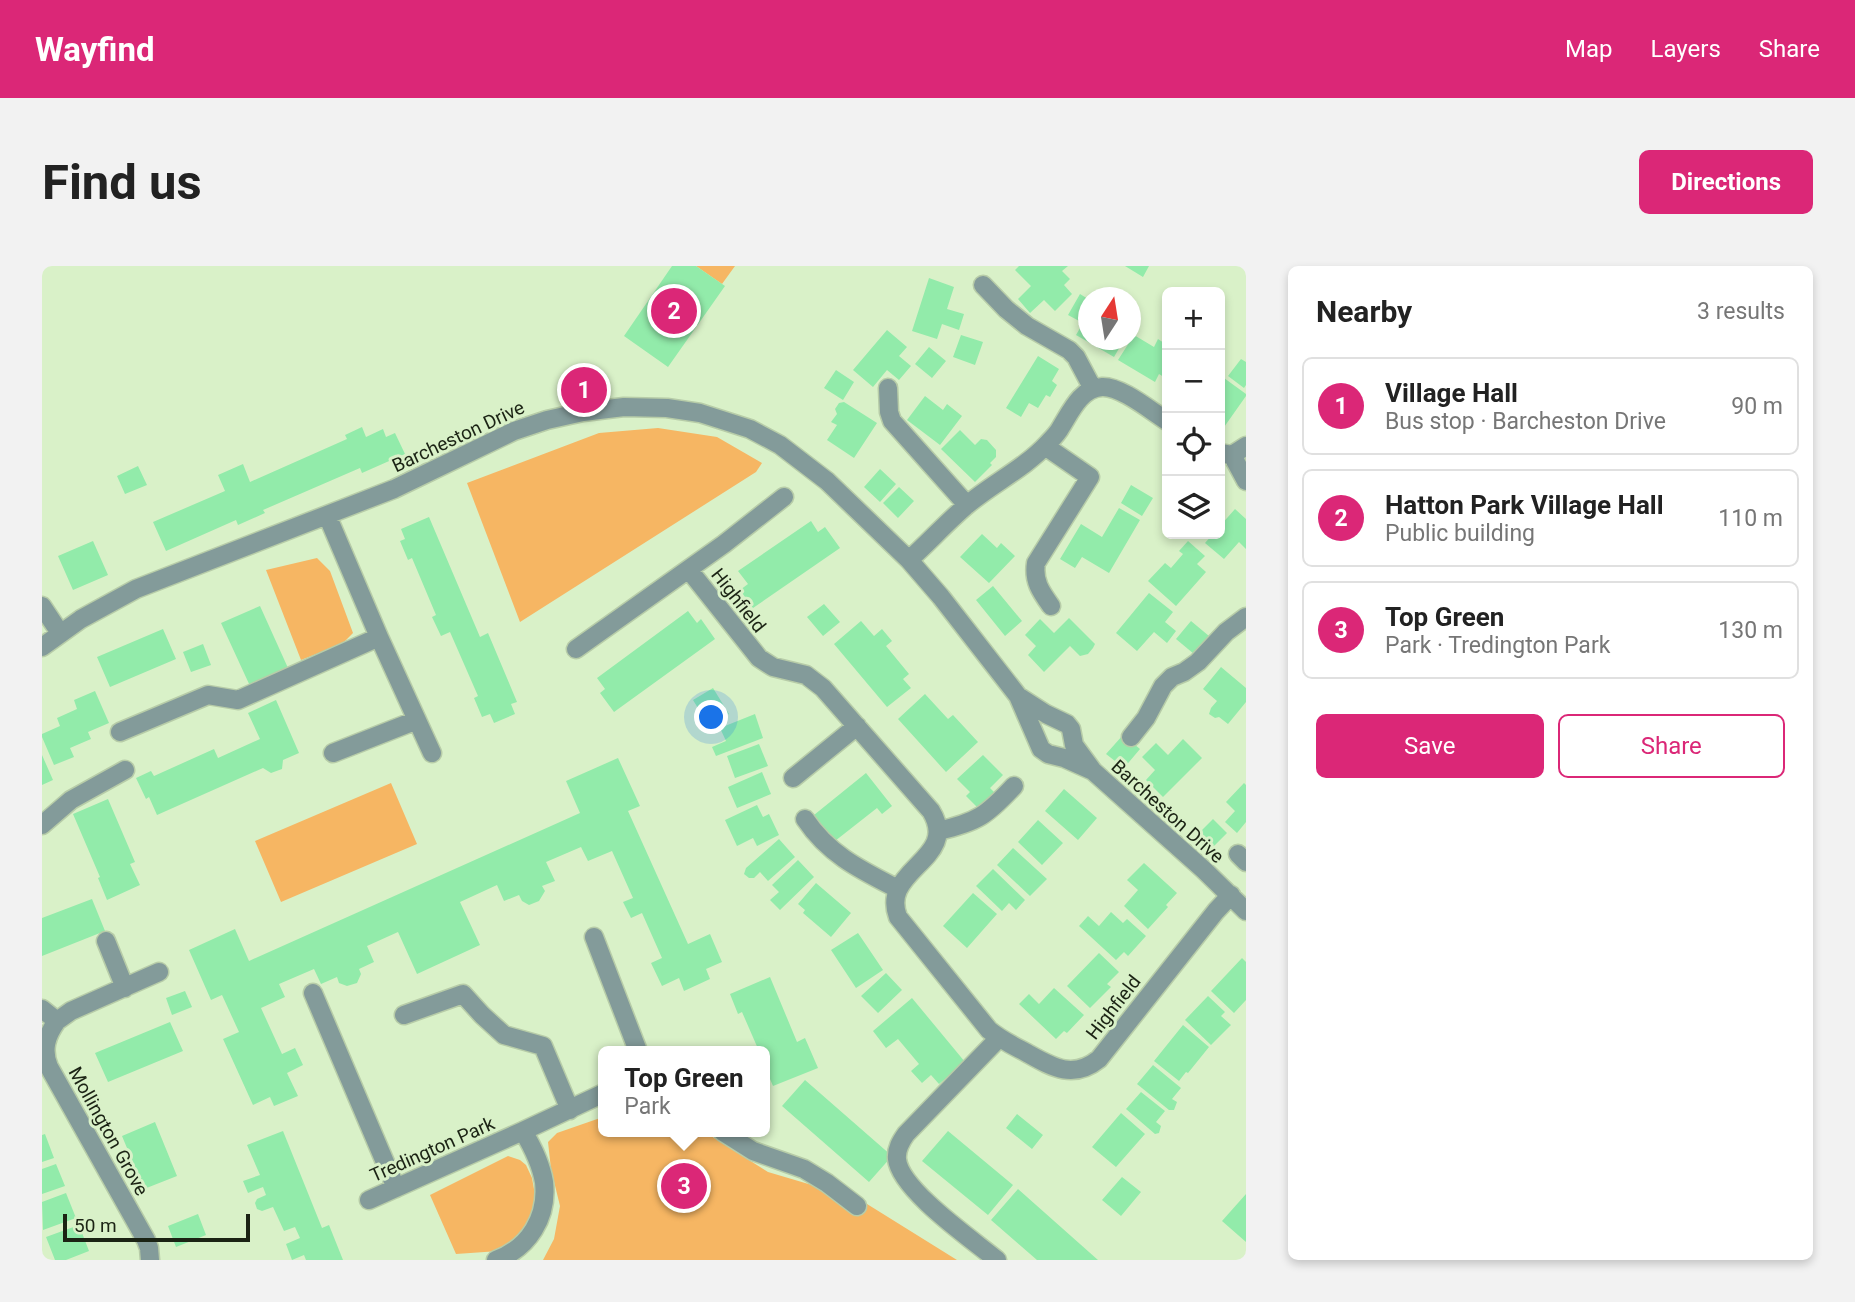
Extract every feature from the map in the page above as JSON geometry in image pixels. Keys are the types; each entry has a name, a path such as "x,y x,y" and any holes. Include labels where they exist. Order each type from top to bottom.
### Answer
{"street":[{"path":"982,285 1027,326 1069,350 1076,357 1093,389"},
{"path":"888,388 892,421 967,505"},
{"path":"909,560 967,505 1045,446 1060,429 1074,405 1093,389 1113,388 1162,418"},
{"name":"Barcheston Drive","path":"42,647 103,606 136,589 394,489 496,438 547,420 603,409 656,407 700,412 751,429 780,445 827,481 909,560 1017,696"},
{"path":"1045,446 1090,477 1036,563 1036,584 1051,606"},
{"path":"1233,451 1246,481"},
{"name":"Highfield","path":"576,649 689,570 784,496"},
{"path":"327,514 432,753"},
{"name":"Highfield","path":"689,570 759,658 773,667 800,673 823,688 931,811 938,831"},
{"path":"42,606 60,633"},
{"path":"1130,737 1146,718 1163,686 1172,677 1184,673 1198,662 1226,632 1246,617"},
{"path":"120,732 208,695 238,700 379,637"},
{"path":"1017,696 1046,715 1067,724 1071,729 1074,746 1093,771"},
{"path":"1017,696 1041,749 1093,771"},
{"path":"333,753 417,720"},
{"path":"793,778 857,726"},
{"path":"42,825 71,800 125,770"},
{"name":"Barcheston Drive","path":"1093,771 1246,911"},
{"path":"805,819 815,835 836,855 898,889 930,853 938,831 978,818 993,809 1014,786"},
{"name":"Highfield","path":"898,889 895,904 898,917 989,1030 1057,1069 1075,1070 1099,1059 1231,895"},
{"path":"594,937 636,1046"},
{"path":"106,942 125,988"},
{"path":"42,1009 57,1021 71,1011 159,972"},
{"path":"313,993 396,1188"},
{"path":"404,1015 463,994 504,1035 543,1046 570,1110"},
{"name":"Mollington Grove","path":"57,1021 50,1030 45,1045 46,1061 146,1240 150,1260"},
{"path":"998,1260 912,1189 897,1159 898,1146 906,1134 999,1038"},
{"path":"523,1131 598,1096"},
{"name":"Tredington Park","path":"369,1200 523,1131 541,1170 543,1206 531,1235 516,1251 496,1260"},
{"path":"731,1137 753,1151 804,1169 857,1206"}],"shaded area":[{"path":"696,266 735,266 722,284"},
{"path":"658,428 717,437 762,463 756,472 520,622 467,483 599,433"},
{"path":"317,558 330,571 353,633 342,644 301,660 266,570"},
{"path":"391,783 417,844 281,902 255,841"},
{"path":"598,1119 598,1137 713,1137 768,1172 859,1199 957,1260 543,1260 554,1239 560,1206 548,1142 557,1133"},
{"path":"508,1156 526,1165 532,1178 535,1195 532,1215 524,1236 499,1251 456,1254 430,1195"}],"building":[{"path":"672,266 696,266 725,286 668,367 624,336"},
{"path":"1019,266 1068,266 1062,271 1070,279 1064,285 1072,294 1055,311 1044,300 1030,313 1018,299 1031,286 1015,270"},
{"path":"1125,266 1149,266 1143,277"},
{"path":"929,278 954,287 947,309 964,314 959,330 942,324 937,339 912,331"},
{"path":"1078,298 1078,320 1068,315"},
{"path":"887,330 907,347 899,356 911,366 899,380 887,370 873,387 853,370"},
{"path":"961,335 983,342 975,365 953,357"},
{"path":"1141,339 1154,347 1158,339 1162,342 1162,376 1159,374 1155,382 1118,360 1124,350 1141,350"},
{"path":"929,347 946,361 932,378 915,364"},
{"path":"1102,350 1118,350 1114,357"},
{"path":"1038,356 1059,369 1052,381 1057,385 1050,397 1046,395 1038,408 1029,403 1021,417 1006,408"},
{"path":"1241,359 1246,362 1244,388 1228,376"},
{"path":"836,370 854,382 843,400 824,388"},
{"path":"1225,379 1246,396 1225,426"},
{"path":"925,396 943,410 947,404 962,416 940,445 907,420"},
{"path":"844,402 877,423 854,458 827,440 837,425 831,422 837,414 835,409 839,403"},
{"path":"362,427 366,437 383,429 386,437 395,433 405,454 362,473 360,468 263,510 265,513 238,525 236,520 166,551 153,522 225,491 218,475 243,464 250,482 347,439 345,435"},
{"path":"960,430 975,445 981,439 987,440 996,450 996,457 990,463 992,465 975,482 941,449"},
{"path":"138,466 147,485 125,494 117,476"},
{"path":"880,469 896,484 880,502 864,487"},
{"path":"1131,485 1153,498 1142,516 1121,503"},
{"path":"899,487 914,501 898,518 883,503"},
{"path":"1119,508 1140,520 1109,573 1082,557 1075,568 1060,559 1081,524 1102,537"},
{"path":"1235,509 1246,519 1246,549 1239,542 1224,559 1205,543 1209,539 1225,539 1225,520"},
{"path":"429,517 480,637 488,633 517,702 511,704 515,714 494,723 490,714 482,717 474,698 478,696 450,632 441,636 432,617 436,615 412,558 408,560 400,541 405,539 401,529"},
{"path":"811,521 818,532 825,527 840,548 753,608 740,590 748,584 738,571"},
{"path":"982,534 997,548 1001,543 1015,556 989,583 960,557"},
{"path":"93,541 108,575 73,590 58,556"},
{"path":"1188,541 1205,556 1197,564 1206,572 1176,606 1148,581 1165,563 1171,568 1183,554 1179,551"},
{"path":"993,586 1022,621 1005,636 976,600"},
{"path":"1149,593 1173,612 1165,622 1176,631 1167,643 1154,632 1137,651 1116,633"},
{"path":"824,604 840,622 823,636 807,617"},
{"path":"260,606 288,668 250,686 221,623"},
{"path":"688,611 697,623 701,619 715,639 614,712 600,693 605,689 597,678"},
{"path":"1069,618 1095,644 1088,654 1080,656 1070,646 1044,672 1028,655 1036,646 1025,635 1040,619 1054,633"},
{"path":"861,621 874,636 882,629 892,641 886,646 909,674 903,679 911,688 887,707 834,644"},
{"path":"1191,621 1209,636 1194,654 1176,639"},
{"path":"163,629 176,659 110,687 97,657"},
{"path":"203,644 211,665 191,672 183,652"},
{"path":"1221,667 1246,688 1246,702 1228,724 1209,714 1217,701 1203,689"},
{"path":"713,688 729,714 709,726 693,700"},
{"path":"95,691 109,723 88,732 91,739 70,748 74,757 54,765 42,734 60,726 57,718 77,709 74,700"},
{"path":"925,694 948,719 953,715 978,742 946,772 898,719"},
{"path":"276,700 299,753 283,760 282,769 271,773 263,768 157,815 136,778 151,771 154,776 214,749 218,758 260,739 248,713"},
{"path":"755,714 763,738 716,756 712,747 726,741 720,728"},
{"path":"1123,735 1140,749 1124,768 1106,754"},
{"path":"1183,739 1202,758 1163,797 1146,780 1155,770 1142,757 1156,743 1168,755"},
{"path":"759,744 768,766 735,778 727,756"},
{"path":"42,755 53,780 42,785"},
{"path":"983,755 1003,775 990,788 996,794 979,809 966,796 970,792 957,779"},
{"path":"618,758 640,806 628,811 688,944 710,934 722,962 706,969 710,979 684,991 679,978 662,986 651,963 662,958 642,913 631,918 623,902 633,898 612,851 588,861 581,847 546,862 555,881 542,886 545,891 539,901 529,905 522,901 519,895 504,901 497,885 460,902 480,945 417,974 398,932 367,946 374,962 359,969 361,974 357,983 347,986 339,983 337,977 321,984 314,969 279,984 285,997 261,1008 282,1054 295,1048 303,1065 287,1073 298,1096 274,1106 270,1097 253,1105 223,1039 239,1032 222,995 211,1000 189,950 235,929 249,961 580,813 566,781"},
{"path":"762,772 771,794 737,808 728,787"},
{"path":"866,773 892,806 882,814 877,808 835,841 814,815"},
{"path":"1244,783 1246,822 1237,833 1225,822 1235,811 1226,802"},
{"path":"1064,789 1097,818 1078,840 1045,811"},
{"path":"108,799 135,862 130,864 140,885 107,900 73,814"},
{"path":"757,805 763,817 769,814 779,835 757,846 753,838 737,846 725,820"},
{"path":"1213,819 1227,833 1213,847 1199,833"},
{"path":"1038,820 1063,843 1042,865 1018,842"},
{"path":"779,839 795,857 768,881 760,872 754,878 744,874 746,868"},
{"path":"1013,848 1047,879 1030,896 997,865"},
{"path":"798,860 814,877 780,910 770,900 779,892 772,885"},
{"path":"1144,863 1177,893 1148,929 1124,906 1138,890 1127,880"},
{"path":"993,869 1025,900 1016,910 1009,903 1002,911 976,886"},
{"path":"816,883 851,913 831,937 803,913 805,910 798,904"},
{"path":"973,893 997,914 967,948 943,926"},
{"path":"92,899 105,931 42,956 42,918"},
{"path":"1111,912 1123,923 1127,919 1146,936 1128,956 1124,952 1116,960 1079,926 1088,916 1099,926"},
{"path":"858,933 883,970 856,988 831,950"},
{"path":"1099,953 1119,972 1107,984 1111,987 1090,1008 1067,986"},
{"path":"1242,958 1246,962 1246,1000 1234,1013 1211,991"},
{"path":"886,973 902,990 878,1013 861,996"},
{"path":"770,977 797,1042 805,1038 818,1068 773,1086 770,1079 770,1046 757,1046 742,1012 738,1014 730,994"},
{"path":"1054,988 1084,1015 1067,1033 1064,1031 1056,1039 1019,1004 1029,994 1039,1004"},
{"path":"185,991 192,1007 172,1015 166,998"},
{"path":"1208,996 1225,1012 1221,1016 1231,1025 1211,1045 1185,1020"},
{"path":"912,998 965,1062 939,1084 931,1075 922,1083 911,1071 919,1064 898,1039 886,1048 873,1031"},
{"path":"170,1022 183,1051 108,1082 95,1053"},
{"path":"1183,1025 1209,1047 1179,1081 1154,1061"},
{"path":"1153,1065 1181,1088 1172,1099 1177,1102 1174,1110 1169,1110 1137,1084"},
{"path":"805,1080 892,1156 869,1182 782,1106"},
{"path":"1141,1092 1165,1111 1156,1122 1161,1126 1159,1133 1155,1134 1126,1109"},
{"path":"1121,1113 1145,1134 1116,1167 1092,1147"},
{"path":"1017,1114 1043,1135 1032,1149 1006,1128"},
{"path":"155,1122 177,1176 144,1189 122,1136"},
{"path":"283,1131 322,1228 329,1225 343,1260 306,1260 304,1255 292,1260 286,1244 300,1238 295,1227 284,1231 273,1207 262,1211 257,1209 257,1199 266,1195 263,1187 248,1193 243,1181 260,1175 247,1145"},
{"path":"948,1131 1013,1185 988,1215 922,1161"},
{"path":"45,1134 54,1158 42,1162 42,1135"},
{"path":"56,1164 65,1186 42,1194 42,1169"},
{"path":"1122,1177 1141,1192 1121,1216 1102,1200"},
{"path":"1018,1189 1098,1260 1037,1260 991,1220"},
{"path":"66,1193 76,1218 43,1230 42,1202"},
{"path":"1246,1194 1246,1242 1222,1221"},
{"path":"198,1214 206,1235 176,1247 168,1226"},
{"path":"79,1225 89,1251 66,1260 55,1260 46,1237"}],"place":[{"name":"Hatton Park Village Hall","path":"674,311"},
{"name":"Village Hall","path":"584,390"},
{"name":"Top Green","path":"684,1186"}]}
